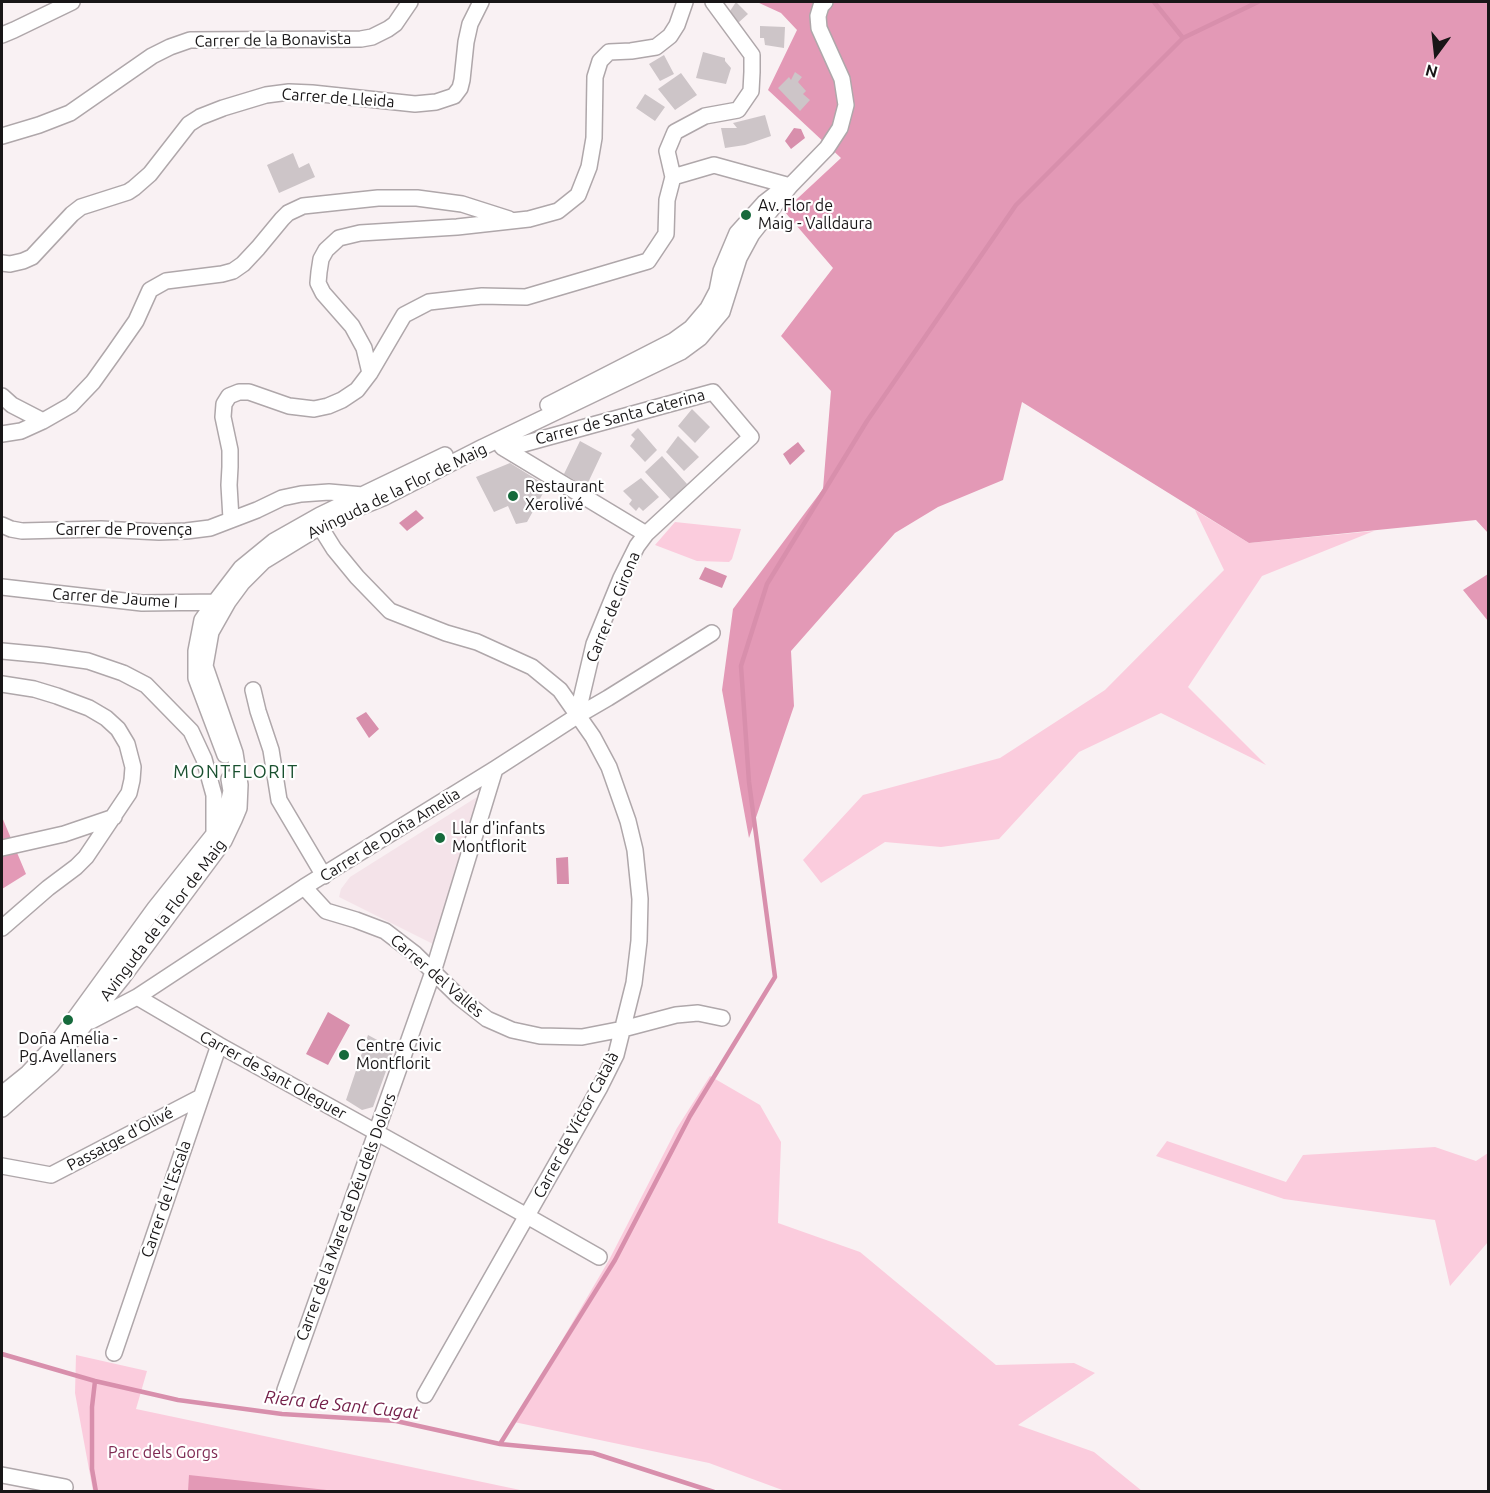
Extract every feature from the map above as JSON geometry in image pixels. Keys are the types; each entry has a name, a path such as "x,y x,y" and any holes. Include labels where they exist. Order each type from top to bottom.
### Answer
{"street":[{"path":"2,35 72,2"},
{"name":"Carrer de la Bonavista","path":"2,136 70,113 152,56 190,40 361,39 372,37 395,24 410,2"},
{"name":"Carrer de Lleida","path":"2,263 10,264 32,257 81,207 134,188 150,174 189,124 223,108 266,95 290,92 415,104 436,102 454,96 462,80 470,24 481,2"},
{"path":"370,373 364,348 352,326 318,283 320,266 326,250 339,238 360,233 457,227 528,219 558,211 578,195 589,167 594,138 595,77 600,60 609,52 656,47 670,36 677,25 685,2"},
{"path":"231,519 230,450 223,417 224,404 229,396 239,392 249,392 289,406 314,409 327,406 357,390 370,373 404,315 429,302 483,296 526,297 648,261 666,234 667,200 673,177 668,151 675,132 705,116 738,110 751,91 752,56 713,2"},
{"name":"Avinguda de la Flor de Maig","path":"2,1108 52,1065 123,977 224,841 239,808 240,785 236,753 205,666 211,632 221,602 241,568 274,541 320,520 362,495 495,443 681,352 700,338 722,312 739,258 752,234 790,186 827,148 840,128 846,105 842,79 819,28 818,16 825,2"},
{"path":"673,177 714,165 790,186"},
{"path":"2,434 21,431 71,405 93,382 136,321 150,290 166,281 233,271 243,264 288,213 303,206 378,198 417,198 462,204 514,220"},
{"name":"Carrer de Santa Caterina","path":"495,443 713,392 750,437"},
{"path":"2,396 12,405 43,421"},
{"name":"Carrer de Girona","path":"577,716 594,644 637,546 646,534 750,437"},
{"path":"495,443 646,534"},
{"name":"Avinguda de la Flor de Maig","path":"320,520 346,513 384,498 495,443"},
{"name":"Carrer de Provença","path":"2,525 22,531 101,529 186,531 210,528 258,510 282,498 301,494 329,492 384,498"},
{"name":"Carrer de Víctor Català","path":"320,520 334,549 390,611 446,633 477,642 532,667 560,690 593,737 609,767 628,821 635,850 640,898 639,940 634,983 616,1055 426,1395"},
{"name":"Carrer de Jaume I","path":"2,587 142,603 221,602"},
{"name":"Avinguda de la Flor de Maig","path":"2,1094 28,1073 59,1040 155,908 225,817 231,791 226,759 196,678 196,651 202,620 221,602"},
{"name":"Carrer de Doña Amelia","path":"66,1030 85,1024 137,997 304,887 712,633"},
{"path":"2,651 88,661 123,673 146,685 190,731 204,759 214,795 214,834"},
{"path":"2,684 34,689 57,696 89,708 106,718 118,729 127,744 133,767 129,793 86,857 2,928"},
{"path":"253,690 271,750 279,800 324,876"},
{"name":"Carrer de la Mare de Déu dels Dolors","path":"285,1390 433,972 495,769"},
{"path":"2,848 64,834 114,817"},
{"name":"Carrer del Vallès","path":"304,887 326,911 385,931 415,954 459,997 487,1019 512,1030 540,1036 582,1038 676,1015 698,1013 722,1018"},
{"name":"Carrer de Sant Oleguer","path":"137,997 219,1046 598,1257"},
{"name":"Carrer de l'Escala","path":"114,1353 219,1046"},
{"name":"Passatge d'Olivé","path":"2,1166 51,1175 201,1097"},
{"path":"2,1475 64,1487"}],"shaded area":[{"path":"757,2 1488,2 1488,533 1476,520 1249,543 1022,402 1003,480 938,507 895,533 791,651 794,706 749,838 722,690 733,609 823,489 831,391 781,336 833,268 784,211 841,158 768,90 797,30 781,13"},
{"path":"794,128 801,129 805,138 791,149 785,141"},
{"path":"798,442 805,451 790,465 783,454"},
{"path":"416,510 424,518 407,531 399,523"},
{"path":"705,567 727,576 722,588 699,579"},
{"path":"1488,574 1488,621 1463,590"},
{"path":"366,712 379,729 369,738 356,718"},
{"name":"Llar d'infants Montflorit","path":"477,797 481,799 433,944 339,897 341,889 350,877"},
{"path":"2,817 26,874 2,889"},
{"path":"568,857 569,884 557,884 556,858"},
{"path":"328,1012 350,1025 328,1065 306,1054"},
{"path":"189,1475 336,1491 188,1491"}],"green space":[{"path":"1195,510 1249,543 1374,531 1262,576 1188,687 1266,765 1161,713 1079,752 999,839 941,847 885,842 821,883 803,860 863,795 1000,758 1105,690 1224,570"},
{"path":"675,522 741,529 732,559 729,562 697,561 655,545"},
{"path":"710,1076 760,1105 781,1142 778,1223 860,1252 996,1365 1074,1363 1095,1373 1018,1425 1094,1452 1142,1491 785,1491 709,1463 514,1422 609,1260 677,1128"},
{"path":"1167,1141 1286,1182 1303,1155 1435,1147 1476,1161 1488,1153 1488,1242 1450,1286 1435,1220 1284,1199 1156,1156"},
{"name":"Parc dels Gorgs","path":"76,1355 147,1371 136,1409 525,1491 93,1491 75,1393"}],"building":[{"path":"736,2 748,14 738,23 730,11"},
{"path":"760,26 785,27 784,48 765,45 764,38 760,38"},
{"path":"703,52 725,58 731,68 726,84 696,78"},
{"path":"664,55 674,74 660,81 649,64"},
{"path":"795,72 802,77 798,82 806,91 803,94 810,100 800,111 778,88 789,77 791,80"},
{"path":"681,73 697,95 675,110 658,89"},
{"path":"645,94 665,107 655,121 636,108"},
{"path":"765,115 771,136 745,145 725,148 721,128 737,128 733,123"},
{"path":"293,153 299,168 309,163 315,177 279,193 267,165"},
{"path":"692,409 710,427 695,443 678,426"},
{"path":"638,428 657,450 645,462 630,446 635,439 631,435"},
{"path":"678,436 699,457 684,471 666,452"},
{"path":"580,441 602,453 586,487 564,474"},
{"path":"662,456 687,484 671,500 645,472"},
{"name":"Restaurant Xerolivé","path":"510,463 547,486 527,522 516,524 508,506 494,512 476,477"},
{"path":"641,478 659,497 643,511 639,507 636,511 629,504 632,500 623,491"},
{"path":"368,1035 394,1049 373,1107 362,1110 346,1100"}],"waterway":[{"path":"1154,2 1183,38"},
{"path":"500,1444 615,1260 690,1116 775,977 749,782 741,666 767,584 867,421 1016,205 1183,38 1258,2"},
{"name":"Riera de Sant Cugat","path":"2,1354 95,1381 178,1400 282,1414 396,1421 500,1444 593,1453 714,1492"},
{"path":"95,1381 92,1407 92,1469 96,1492"}],"place":[{"name":"Av. Flor de Maig - Valldaura","path":"746,215"},
{"name":"Restaurant Xerolivé","path":"513,496"},
{"name":"Llar d'infants Montflorit","path":"440,838"},
{"name":"Doña Amelia - Pg.Avellaners","path":"68,1020"},
{"name":"Centre Civic Montflorit","path":"344,1055"}],"district":[{"name":"MONTFLORIT","path":"236,772"}]}
